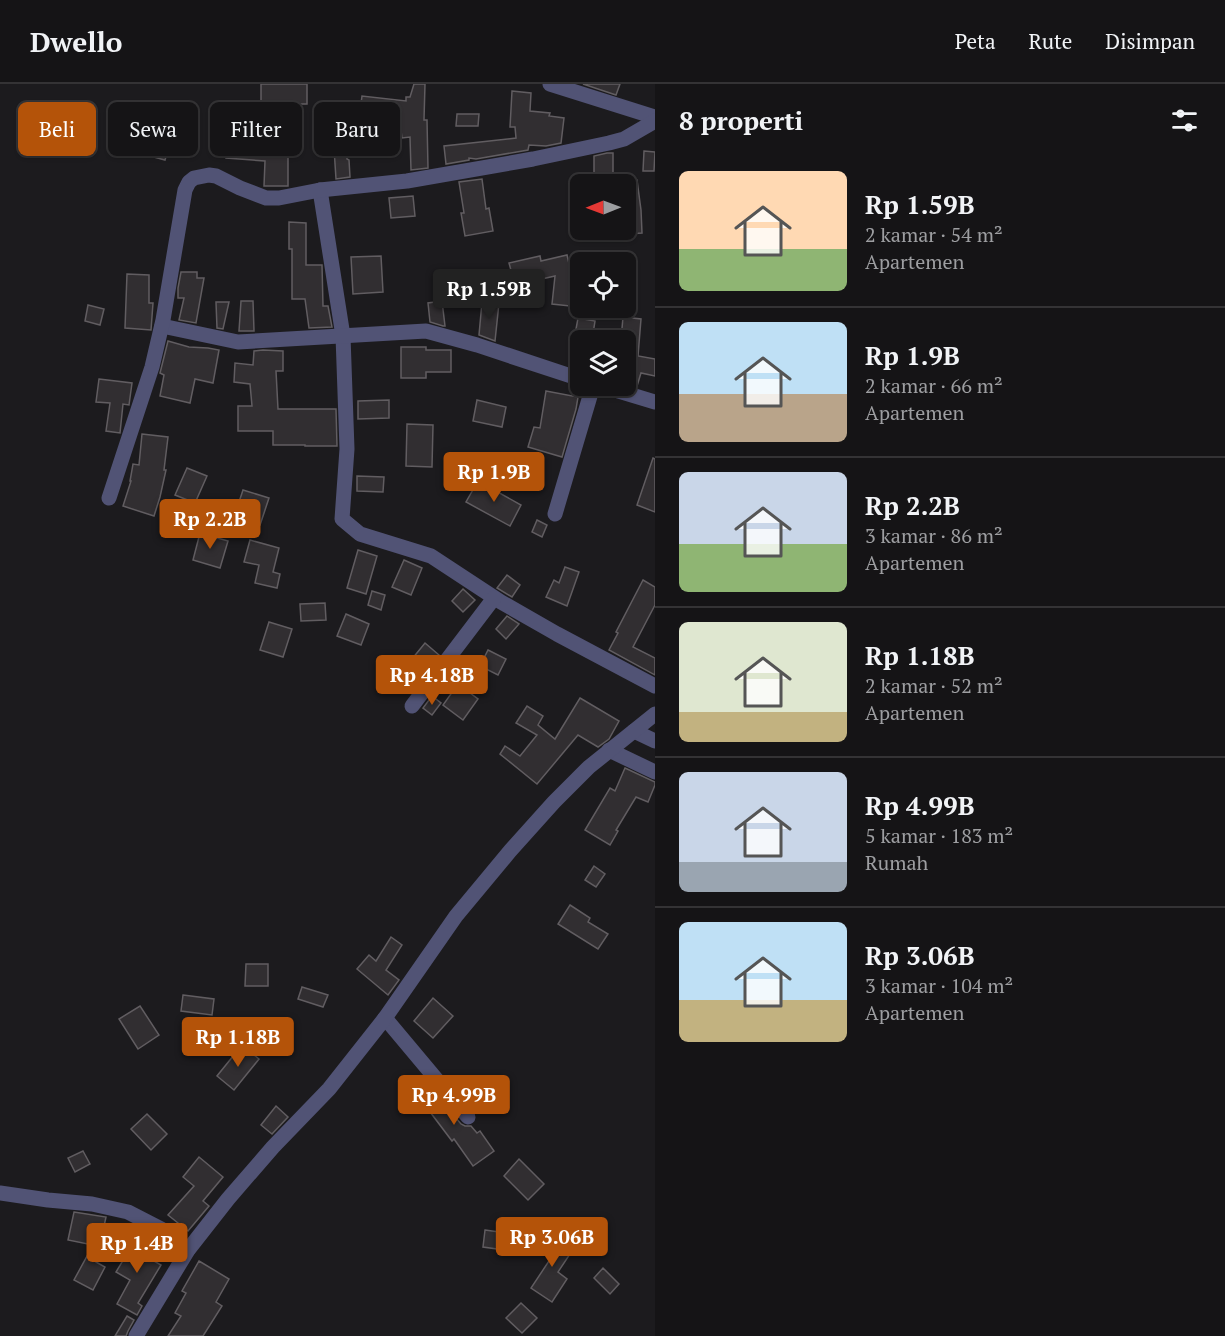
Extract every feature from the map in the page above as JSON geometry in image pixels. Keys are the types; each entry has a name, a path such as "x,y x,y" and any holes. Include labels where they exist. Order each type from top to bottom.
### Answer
{"street":[{"path":"550,84 655,119"},
{"path":"109,498 152,367 162,326 185,190 194,178 202,175 216,176 266,198 279,198 320,190 406,181 609,144 624,139 655,119"},
{"path":"320,190 343,336 348,449 342,519 360,534 431,556 494,598 655,686"},
{"path":"162,326 238,342 426,331 570,376"},
{"path":"555,514 590,396"},
{"path":"635,396 655,402"},
{"path":"412,706 494,598"},
{"path":"136,1336 188,1250 273,1147 329,1089 385,1018 456,916 510,851 589,767 655,714"},
{"path":"634,731 655,741"},
{"path":"609,750 655,772"},
{"path":"385,1018 468,1117"},
{"path":"0,1193 92,1204 128,1212 161,1229 188,1250"}],"building":[{"path":"261,84 307,84 307,104 261,102"},
{"path":"414,84 425,84 424,120 427,120 428,168 411,170 410,137 402,138 400,102 361,102 362,96 406,101 406,97 410,97"},
{"path":"583,84 620,84 616,95"},
{"path":"512,91 531,93 530,111 550,113 549,116 564,118 561,143 546,146 529,145 528,150 476,159 469,158 469,160 446,164 444,146 516,138 515,127 510,127"},
{"path":"457,114 479,114 478,126 456,126"},
{"path":"644,151 655,152 654,171 643,171"},
{"path":"613,153 613,174 594,174 594,156"},
{"path":"150,156 166,156 165,160"},
{"path":"226,156 288,156 288,186 264,186 265,161 226,158"},
{"path":"335,156 347,156 350,177 336,179"},
{"path":"482,179 486,209 489,208 493,231 465,236 459,182"},
{"path":"636,180 642,233 636,233"},
{"path":"413,196 415,216 391,218 389,198"},
{"path":"289,222 306,223 306,265 322,265 323,306 328,306 332,327 309,328 305,299 292,299 292,249 289,249"},
{"path":"567,255 570,268 570,306 552,304 555,276 515,285 509,263 540,256 541,261"},
{"path":"381,256 383,292 353,294 351,257"},
{"path":"181,272 197,272 197,278 204,278 196,323 179,320 184,298 178,298"},
{"path":"127,274 149,275 149,303 153,303 151,330 125,328"},
{"path":"241,301 253,301 254,331 239,331"},
{"path":"442,301 445,326 430,322 428,303"},
{"path":"216,302 229,302 223,329 217,328"},
{"path":"482,302 499,303 495,341 479,335"},
{"path":"88,305 104,309 100,325 85,321"},
{"path":"578,318 595,321 594,330 576,330"},
{"path":"623,318 641,319 638,356 655,359 655,376 641,373 637,386 636,330 622,330"},
{"path":"168,341 189,347 219,350 213,383 195,379 190,403 160,396 164,375 160,373"},
{"path":"401,347 451,350 451,372 426,372 426,378 401,378"},
{"path":"254,351 283,351 283,371 276,371 278,409 336,409 337,446 273,445 273,431 238,431 238,406 252,406 250,384 234,382 235,363 253,365"},
{"path":"99,379 132,383 129,405 123,404 120,433 106,431 110,403 96,402"},
{"path":"546,391 578,397 562,457 528,447 534,427 540,428"},
{"path":"389,400 389,418 358,419 358,401"},
{"path":"477,400 506,407 502,427 473,421"},
{"path":"407,424 433,425 432,467 406,466"},
{"path":"142,434 168,437 164,470 166,470 154,516 123,506 131,481 133,464 139,465"},
{"path":"653,458 655,459 655,512 637,505"},
{"path":"187,468 207,476 195,503 175,495"},
{"path":"357,476 384,477 383,492 357,491"},
{"path":"478,481 521,505 510,526 466,502"},
{"path":"243,490 269,498 260,525 234,517"},
{"path":"537,520 547,525 542,537 532,532"},
{"path":"200,533 228,541 220,568 193,560"},
{"path":"250,540 279,548 273,572 280,574 277,588 255,583 259,565 244,562"},
{"path":"358,550 377,556 366,594 347,588"},
{"path":"404,560 422,568 411,595 392,587"},
{"path":"565,567 579,572 567,606 546,597 554,580 559,583"},
{"path":"507,575 520,585 512,597 497,588"},
{"path":"643,580 655,587 655,605 633,647 655,658 655,675 609,650"},
{"path":"463,589 475,600 463,612 452,601"},
{"path":"372,591 385,595 381,610 368,605"},
{"path":"325,603 326,620 301,621 300,604"},
{"path":"346,614 369,624 361,645 337,636"},
{"path":"507,616 519,624 506,639 496,629"},
{"path":"269,622 292,629 283,657 260,650"},
{"path":"425,643 439,655 423,676 408,664"},
{"path":"488,650 506,659 498,675 480,666"},
{"path":"458,684 478,699 463,720 443,705"},
{"path":"432,696 441,703 432,715 423,708"},
{"path":"580,698 619,721 609,739 598,747 578,735 537,784 500,754 505,746 520,756 537,735 516,723 527,706 543,716 538,725 555,739"},
{"path":"625,768 655,782 655,785 648,802 636,797 616,830 618,831 610,845 585,830 610,788 615,791"},
{"path":"594,866 605,874 596,887 585,880"},
{"path":"570,905 590,918 588,922 608,934 598,949 558,924"},
{"path":"391,937 402,945 386,970 399,980 388,995 357,969 369,955 376,961"},
{"path":"246,964 268,964 268,986 245,986"},
{"path":"302,987 328,995 323,1007 298,999"},
{"path":"183,995 214,999 212,1015 181,1011"},
{"path":"433,998 453,1016 433,1038 414,1021"},
{"path":"140,1006 159,1035 138,1049 119,1019"},
{"path":"242,1045 259,1059 234,1090 217,1076"},
{"path":"423,1079 461,1124 471,1126 477,1133 480,1131 494,1151 473,1166 412,1088"},
{"path":"276,1106 288,1117 272,1134 261,1125"},
{"path":"147,1114 167,1134 151,1150 131,1129"},
{"path":"83,1151 90,1164 75,1172 68,1158"},
{"path":"199,1157 223,1177 203,1201 209,1206 188,1231 168,1215 194,1186 183,1177"},
{"path":"519,1159 544,1184 528,1200 504,1176"},
{"path":"74,1212 106,1217 96,1262 105,1267 93,1290 74,1280 93,1245 68,1240"},
{"path":"140,1229 151,1235 140,1253 161,1265 138,1303 142,1306 137,1315 117,1304 130,1280 116,1272"},
{"path":"485,1230 520,1235 518,1252 483,1247"},
{"path":"546,1234 572,1251 558,1272 567,1279 552,1302 531,1288 551,1258 536,1249"},
{"path":"199,1261 229,1279 216,1302 222,1306 203,1336 168,1336 181,1316 175,1313 186,1293 182,1291"},
{"path":"603,1268 619,1284 610,1294 594,1278"},
{"path":"521,1303 537,1318 522,1333 506,1318"},
{"path":"127,1316 134,1320 126,1336 115,1336"}]}
